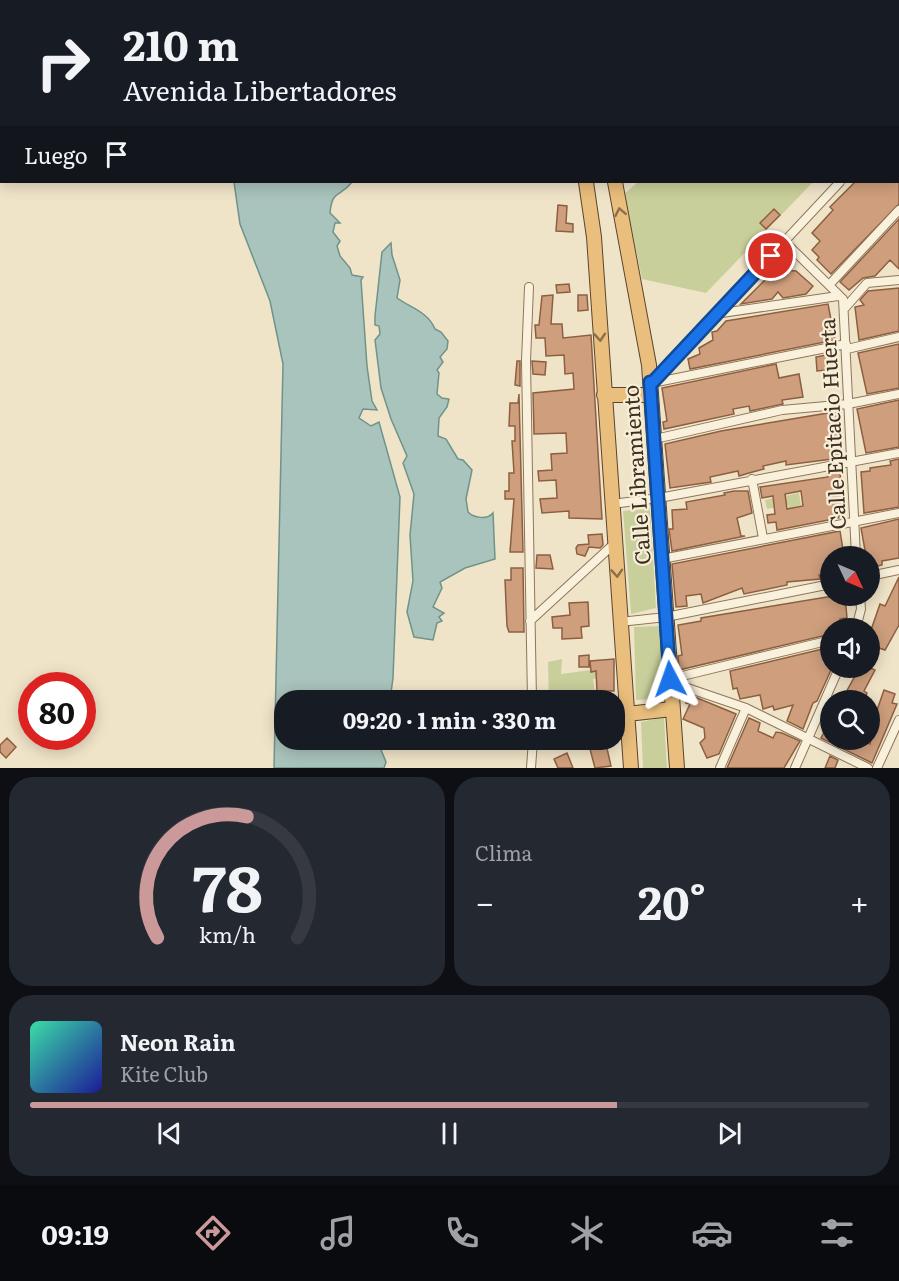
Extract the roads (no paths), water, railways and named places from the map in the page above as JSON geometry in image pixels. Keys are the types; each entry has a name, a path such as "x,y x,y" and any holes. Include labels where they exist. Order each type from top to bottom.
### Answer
{"highway":[{"name":"Calle Libramiento","path":"586,183 594,237 631,768"},
{"name":"Calle Libramiento","path":"615,183 651,387 676,768"},
{"path":"604,395 651,387"},
{"path":"627,714 672,709"}],"street":[{"path":"651,387 715,314 839,183"},
{"path":"829,285 899,210"},
{"name":"Calle Epitacio Huerta","path":"785,242 843,299 855,546"},
{"path":"844,309 867,283 899,280"},
{"path":"529,287 526,361 532,690"},
{"path":"715,314 838,296"},
{"path":"651,387 899,337"},
{"path":"655,439 782,410 848,404 899,394"},
{"path":"612,504 658,498 899,453"},
{"path":"752,479 763,538"},
{"path":"662,559 899,513"},
{"path":"530,621 615,543"},
{"path":"880,574 899,570"},
{"path":"620,622 666,617 820,586"},
{"path":"670,680 820,643"},
{"path":"795,768 834,678"},
{"path":"670,680 746,708 868,768"},
{"path":"720,768 746,708"},
{"path":"877,768 899,720"},
{"path":"531,768 532,750"}],"water":[{"path":"234,183 351,183 335,197 330,213 340,223 335,223 333,232 340,241 337,246 340,256 350,268 352,275 363,277 361,280 367,366 372,401 377,410 363,409 359,418 371,426 379,422 400,497 391,690 276,690 283,364 270,301 240,224"},
{"path":"391,243 392,255 400,280 397,298 424,314 448,341 447,349 440,357 443,362 437,370 439,373 437,394 449,399 447,407 439,418 438,436 446,439 458,459 463,460 472,470 466,499 468,512 480,517 487,517 493,513 495,559 465,568 440,582 442,588 433,607 444,613 439,617 442,621 437,623 433,640 414,637 407,612 413,581 410,535 414,494 403,463 407,456 381,388 375,340 380,334 379,326 375,325 375,316 382,252"},
{"path":"274,750 381,750 386,762 384,768 274,768"}]}
